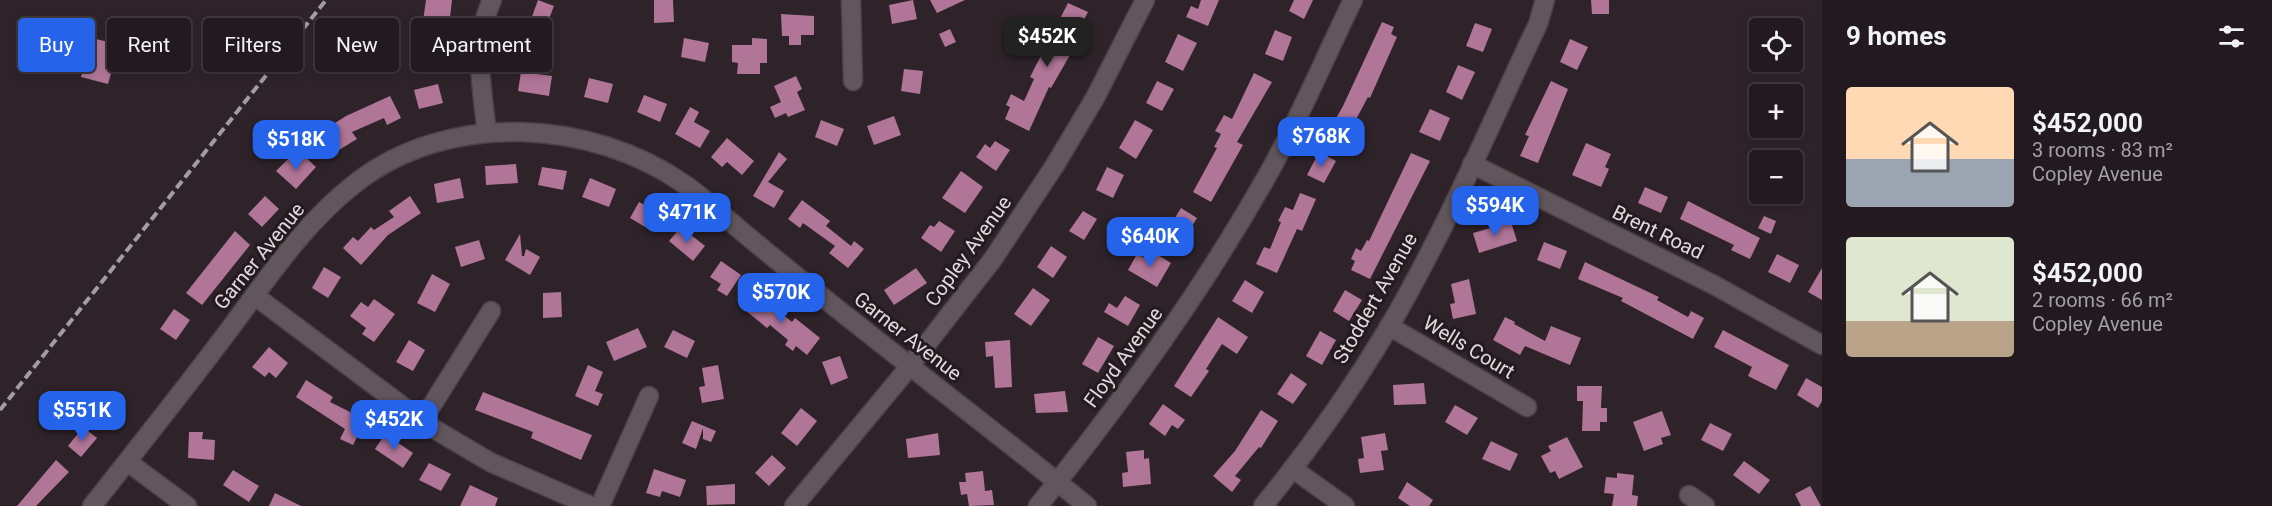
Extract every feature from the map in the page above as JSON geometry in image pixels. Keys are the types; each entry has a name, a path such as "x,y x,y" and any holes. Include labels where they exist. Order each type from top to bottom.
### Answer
{"street":[{"path":"487,133 479,63 483,26 492,0"},
{"path":"850,0 853,81"},
{"name":"Copley Avenue","path":"794,506 808,493 989,264 1045,182 1095,98 1145,0"},
{"name":"Floyd Avenue","path":"1038,506 1174,326 1232,235 1267,177 1353,0"},
{"name":"Stoddert Avenue","path":"1263,506 1293,469 1389,326 1472,164 1538,24 1545,0"},
{"name":"Garner Avenue","path":"92,506 129,463 296,241 323,212 358,181 381,166 408,153 454,138 487,133 538,133 604,146 658,168 685,184 909,367 1087,506"},
{"name":"Brent Road","path":"1472,164 1714,285 1822,345"},
{"path":"255,296 422,421 490,462 591,506"},
{"path":"422,421 491,311"},
{"name":"Wells Court","path":"1389,326 1527,407"},
{"path":"600,506 649,396"},
{"path":"129,463 188,506"},
{"path":"1293,469 1345,506"},
{"path":"1689,495 1705,506"}],"building":[{"path":"426,0 452,0 450,18 423,18"},
{"path":"538,0 554,6 549,18 532,18"},
{"path":"654,0 673,0 674,22 654,23"},
{"path":"913,0 917,19 892,24 889,5"},
{"path":"930,0 965,0 937,13"},
{"path":"1201,0 1219,0 1208,26 1186,17 1191,6 1198,9"},
{"path":"1294,0 1313,0 1304,19 1289,11"},
{"path":"1591,0 1609,0 1609,14 1592,14"},
{"path":"1068,3 1088,12 1067,53 1070,55 1051,88 1049,87 1029,131 1005,119 1010,107 1006,105 1011,94 1024,101 1034,79 1030,77"},
{"path":"781,14 814,16 814,35 801,35 801,45 789,45 789,36 782,36"},
{"path":"1382,22 1394,27 1391,34 1397,37 1370,98 1368,97 1345,140 1329,131"},
{"path":"1475,23 1492,29 1483,52 1466,46"},
{"path":"950,29 956,42 945,47 939,34"},
{"path":"1275,30 1292,37 1283,61 1265,54"},
{"path":"1178,34 1197,43 1183,71 1165,62"},
{"path":"684,38 709,43 705,62 681,57"},
{"path":"752,38 767,39 767,63 760,63 760,74 737,74 738,63 732,62 732,45 752,45"},
{"path":"95,39 107,42 105,69 107,72 111,72 108,84 81,77 82,72 95,72"},
{"path":"1570,39 1588,47 1577,70 1560,62"},
{"path":"1458,65 1475,72 1462,100 1446,92"},
{"path":"904,69 923,71 920,94 901,91"},
{"path":"521,72 552,76 549,96 518,91"},
{"path":"1254,73 1272,82 1237,142 1243,145 1211,202 1193,192 1217,148 1214,147 1221,134 1215,131 1224,115 1232,119"},
{"path":"796,76 802,89 797,92 805,110 788,117 786,113 775,118 770,107 781,102 774,86"},
{"path":"589,78 613,84 608,103 584,97"},
{"path":"1157,81 1174,89 1162,111 1146,103"},
{"path":"1551,81 1568,89 1538,163 1520,156 1529,136 1525,135"},
{"path":"438,84 443,103 419,109 414,90"},
{"path":"644,95 667,104 660,122 637,112"},
{"path":"390,96 401,118 387,125 384,118 352,132 357,139 329,156 318,139 337,127 335,123 346,116"},
{"path":"690,107 699,112 694,122 710,131 700,148 675,134"},
{"path":"1430,109 1450,118 1440,141 1419,132"},
{"path":"894,116 901,135 874,145 867,126"},
{"path":"821,120 844,129 837,146 815,137"},
{"path":"1135,120 1153,130 1136,159 1119,148"},
{"path":"727,138 754,161 742,175 727,162 722,167 711,157"},
{"path":"995,141 1010,150 996,171 976,157 985,144 990,148"},
{"path":"1586,143 1611,154 1605,167 1609,169 1601,187 1572,175"},
{"path":"779,152 787,159 768,182 784,191 774,208 753,196"},
{"path":"1319,152 1336,161 1324,183 1307,175"},
{"path":"1411,153 1430,161 1370,279 1351,270 1355,261 1351,259 1356,248 1361,251 1367,240 1369,241"},
{"path":"303,155 316,167 296,189 276,171 290,157 296,163"},
{"path":"516,164 518,183 486,185 485,166"},
{"path":"542,167 567,171 563,190 538,185"},
{"path":"1107,167 1124,175 1113,198 1096,190"},
{"path":"961,171 983,187 965,213 942,198"},
{"path":"460,178 464,198 437,203 434,184"},
{"path":"590,178 616,189 609,207 582,197"},
{"path":"1645,187 1668,197 1661,213 1638,203"},
{"path":"1300,193 1316,199 1302,231 1297,229 1277,273 1256,264 1264,247 1270,249 1281,222 1278,221 1285,207 1293,210"},
{"path":"265,196 279,209 262,227 248,214"},
{"path":"410,196 421,213 388,235 361,265 343,248 353,237 358,241 371,227 374,230 394,217 389,211"},
{"path":"802,200 830,221 826,226 851,246 854,241 864,249 848,268 829,253 835,246 803,223 800,228 788,219"},
{"path":"1688,201 1760,238 1750,259 1731,250 1734,245 1680,219"},
{"path":"639,202 661,214 652,231 630,218"},
{"path":"1181,208 1197,218 1184,239 1168,229"},
{"path":"1083,211 1097,219 1084,240 1069,231"},
{"path":"1764,216 1776,221 1771,234 1758,228"},
{"path":"939,221 955,231 941,252 921,238 930,225 934,227"},
{"path":"1511,222 1517,241 1479,253 1473,233"},
{"path":"681,227 705,246 693,261 669,241"},
{"path":"235,231 250,245 202,305 186,293"},
{"path":"520,234 522,256 526,249 540,257 530,275 505,260"},
{"path":"479,240 485,259 461,267 455,247"},
{"path":"1544,242 1567,251 1560,269 1537,260"},
{"path":"1051,246 1067,257 1053,278 1037,267"},
{"path":"1153,252 1171,263 1157,287 1128,270 1137,254 1148,260"},
{"path":"1777,254 1799,265 1790,283 1768,272"},
{"path":"721,261 741,275 727,296 717,290 721,284 710,277"},
{"path":"1585,262 1659,297 1657,300 1688,317 1691,311 1704,318 1693,339 1621,301 1623,298 1578,279"},
{"path":"324,267 341,277 328,298 312,288"},
{"path":"916,268 927,283 894,305 884,290"},
{"path":"1822,268 1822,300 1808,292"},
{"path":"432,274 450,284 435,312 417,303"},
{"path":"1469,279 1476,314 1453,319 1450,304 1455,303 1451,284"},
{"path":"1245,280 1264,292 1252,313 1232,301"},
{"path":"1033,288 1050,300 1031,326 1014,314"},
{"path":"1345,290 1362,300 1349,321 1333,311"},
{"path":"753,291 792,322 795,318 820,338 807,355 796,346 793,351 785,345 788,340 770,325 767,328 740,306"},
{"path":"561,292 562,317 543,318 543,293"},
{"path":"1125,296 1140,305 1128,326 1104,312 1109,303 1117,308"},
{"path":"374,299 395,314 374,342 362,334 366,328 350,316 361,302 368,307"},
{"path":"174,309 190,320 176,340 160,329"},
{"path":"1218,317 1248,337 1237,354 1222,344 1206,369 1209,371 1191,397 1174,386"},
{"path":"1505,317 1545,341 1551,326 1581,338 1570,365 1525,346 1520,355 1493,340"},
{"path":"638,328 647,347 614,361 606,342"},
{"path":"673,330 695,341 687,358 664,347"},
{"path":"1723,330 1789,365 1776,390 1748,376 1752,367 1714,347"},
{"path":"1320,331 1336,340 1322,365 1306,356"},
{"path":"1098,337 1114,346 1098,373 1082,364"},
{"path":"409,340 425,350 413,371 396,362"},
{"path":"1010,340 1012,387 995,388 993,356 986,357 985,342"},
{"path":"269,347 288,363 276,378 269,372 265,377 252,367"},
{"path":"840,356 848,378 831,385 822,362"},
{"path":"588,365 603,372 595,391 603,394 598,406 575,396"},
{"path":"718,365 724,399 702,403 699,387 705,386 702,368"},
{"path":"1291,373 1307,384 1293,404 1277,394"},
{"path":"1806,378 1822,387 1822,401 1818,408 1797,395"},
{"path":"306,380 333,397 330,402 366,420 353,445 340,439 345,429 296,397"},
{"path":"1424,383 1426,404 1394,405 1393,385"},
{"path":"1577,386 1602,386 1601,408 1607,408 1607,422 1600,422 1600,431 1582,431 1583,401 1577,401"},
{"path":"1065,391 1068,412 1036,413 1034,394"},
{"path":"483,392 592,435 581,460 531,438 533,432 475,410"},
{"path":"1163,404 1185,420 1178,429 1172,425 1165,436 1149,424"},
{"path":"1455,405 1478,418 1467,435 1445,422"},
{"path":"801,408 817,421 797,446 781,433"},
{"path":"1261,410 1278,421 1261,448 1259,447 1235,476 1241,480 1232,492 1213,476 1235,451"},
{"path":"1662,411 1671,435 1661,438 1663,444 1644,451 1633,422"},
{"path":"692,421 716,431 711,442 703,439 703,428 696,449 682,443"},
{"path":"1710,423 1732,434 1723,451 1701,440"},
{"path":"83,427 97,438 81,457 68,446"},
{"path":"189,432 203,432 202,439 215,440 214,460 188,458"},
{"path":"938,433 940,455 908,458 906,439"},
{"path":"1385,433 1388,450 1381,451 1384,470 1360,473 1358,459 1364,458 1361,437"},
{"path":"385,434 413,453 403,468 375,449"},
{"path":"1567,437 1583,467 1559,479 1555,471 1550,473 1541,456 1551,451 1548,446"},
{"path":"1491,441 1518,454 1510,471 1482,459"},
{"path":"1144,450 1144,459 1149,458 1151,484 1123,487 1122,473 1128,472 1126,452"},
{"path":"772,455 786,468 769,486 755,473"},
{"path":"56,460 69,472 36,506 17,506"},
{"path":"1744,461 1770,480 1759,494 1733,475"},
{"path":"429,463 451,474 441,491 419,480"},
{"path":"654,469 686,480 680,497 662,491 660,497 646,493"},
{"path":"233,470 259,486 249,502 223,485"},
{"path":"983,471 985,491 992,490 994,505 969,506 967,494 961,495 959,482 966,482 965,473"},
{"path":"1617,473 1634,475 1632,495 1638,496 1637,506 1612,506 1614,494 1604,493 1606,477 1617,478"},
{"path":"1407,482 1433,500 1429,506 1410,506 1398,498"},
{"path":"735,484 735,504 707,505 706,486"},
{"path":"470,485 498,498 495,506 460,506"},
{"path":"1810,486 1821,506 1801,506 1795,494"},
{"path":"275,493 301,506 269,506"}],"railway":[{"path":"0,410 326,0"}]}
